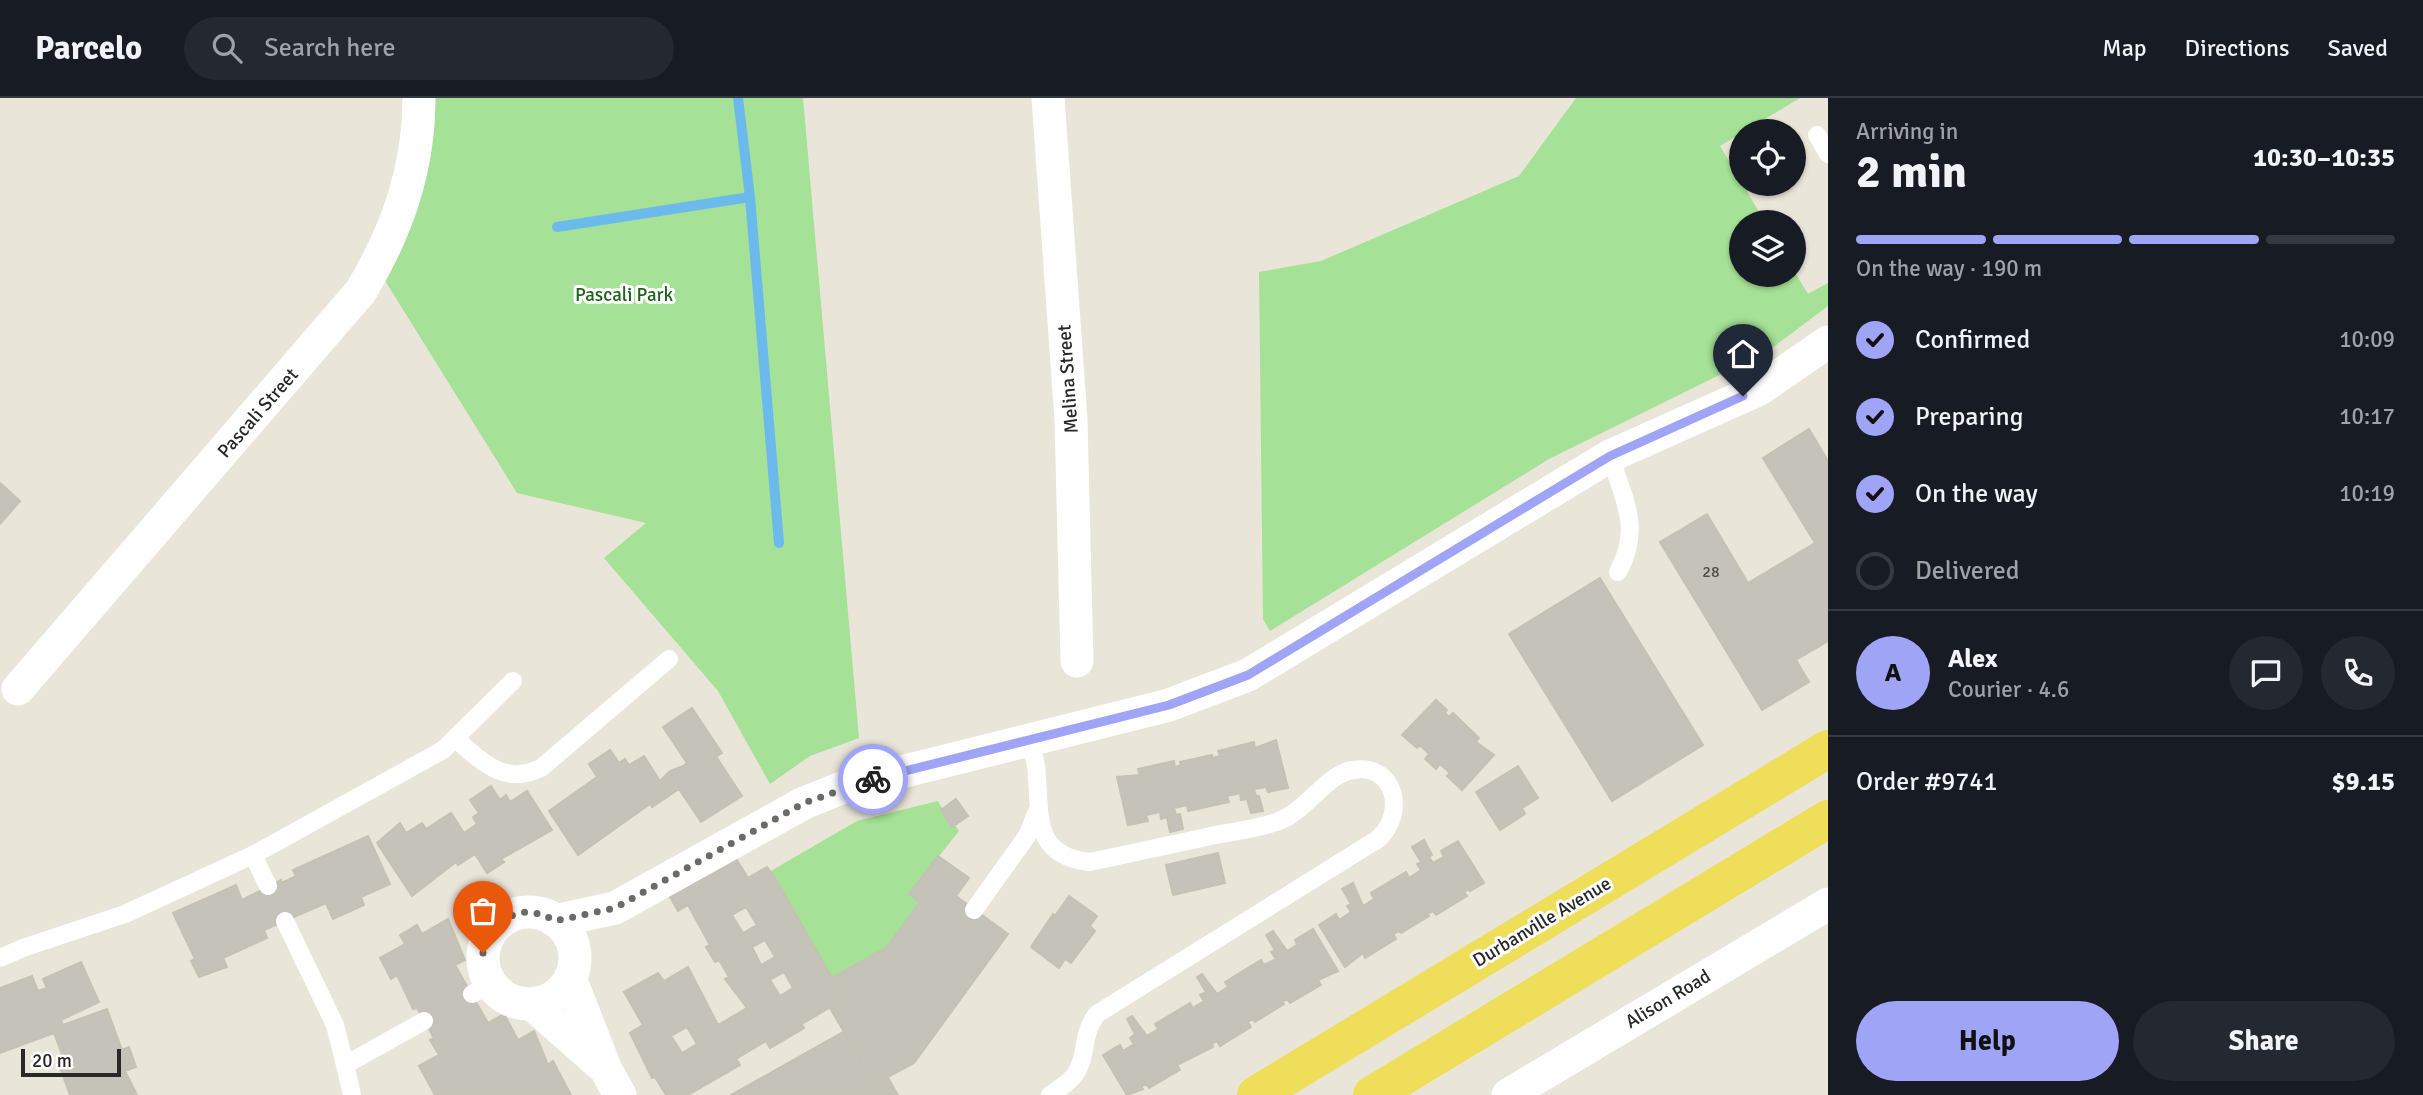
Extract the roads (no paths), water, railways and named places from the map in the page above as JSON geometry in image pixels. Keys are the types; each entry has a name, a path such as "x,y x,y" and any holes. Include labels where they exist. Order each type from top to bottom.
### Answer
{"main road":[{"name":"Durbanville Avenue","path":"1256,1095 1828,749"},
{"path":"1372,1095 1828,819"}],"street":[{"name":"Pascali Street","path":"18,689 361,291 394,228 406,193 415,156 419,98"},
{"name":"Melina Street","path":"1048,98 1071,420 1077,661"},
{"path":"555,921 615,908 804,803 849,785 1169,705 1248,675 1610,456 1758,390 1828,342"},
{"name":"Alison Road","path":"1508,1095 1828,904"},
{"path":"614,1082 572,970 573,946 567,932 555,921 542,914 526,912 510,916 497,924 487,938 483,953 481,989 516,1002 532,1004 554,995 572,970 615,908"},
{"path":"532,1004 614,1082"}],"lane":[{"path":"1816,135 1828,154"},
{"path":"1610,456 1632,528 1628,552 1618,572"},
{"path":"457,739 496,771 518,776 530,774 541,768 669,659"},
{"path":"0,958 23,947 125,915 253,855 443,750 513,681"},
{"path":"1030,740 1037,775 1040,827 1059,852 1090,862 1277,822 1308,804 1333,778 1355,769 1378,775 1388,784 1396,807 1388,831 1378,839 1097,1013 1085,1030 1084,1051 1072,1079 1049,1095"},
{"path":"974,910 1027,836 1037,811"},
{"path":"253,855 268,886"},
{"path":"285,921 334,1026 352,1095"},
{"path":"345,1066 424,1021"}],"waterway":[{"path":"738,98 750,197 779,543"},
{"path":"557,227 750,197"}],"park label":[{"name":"Pascali Park","path":"624,295"}]}
